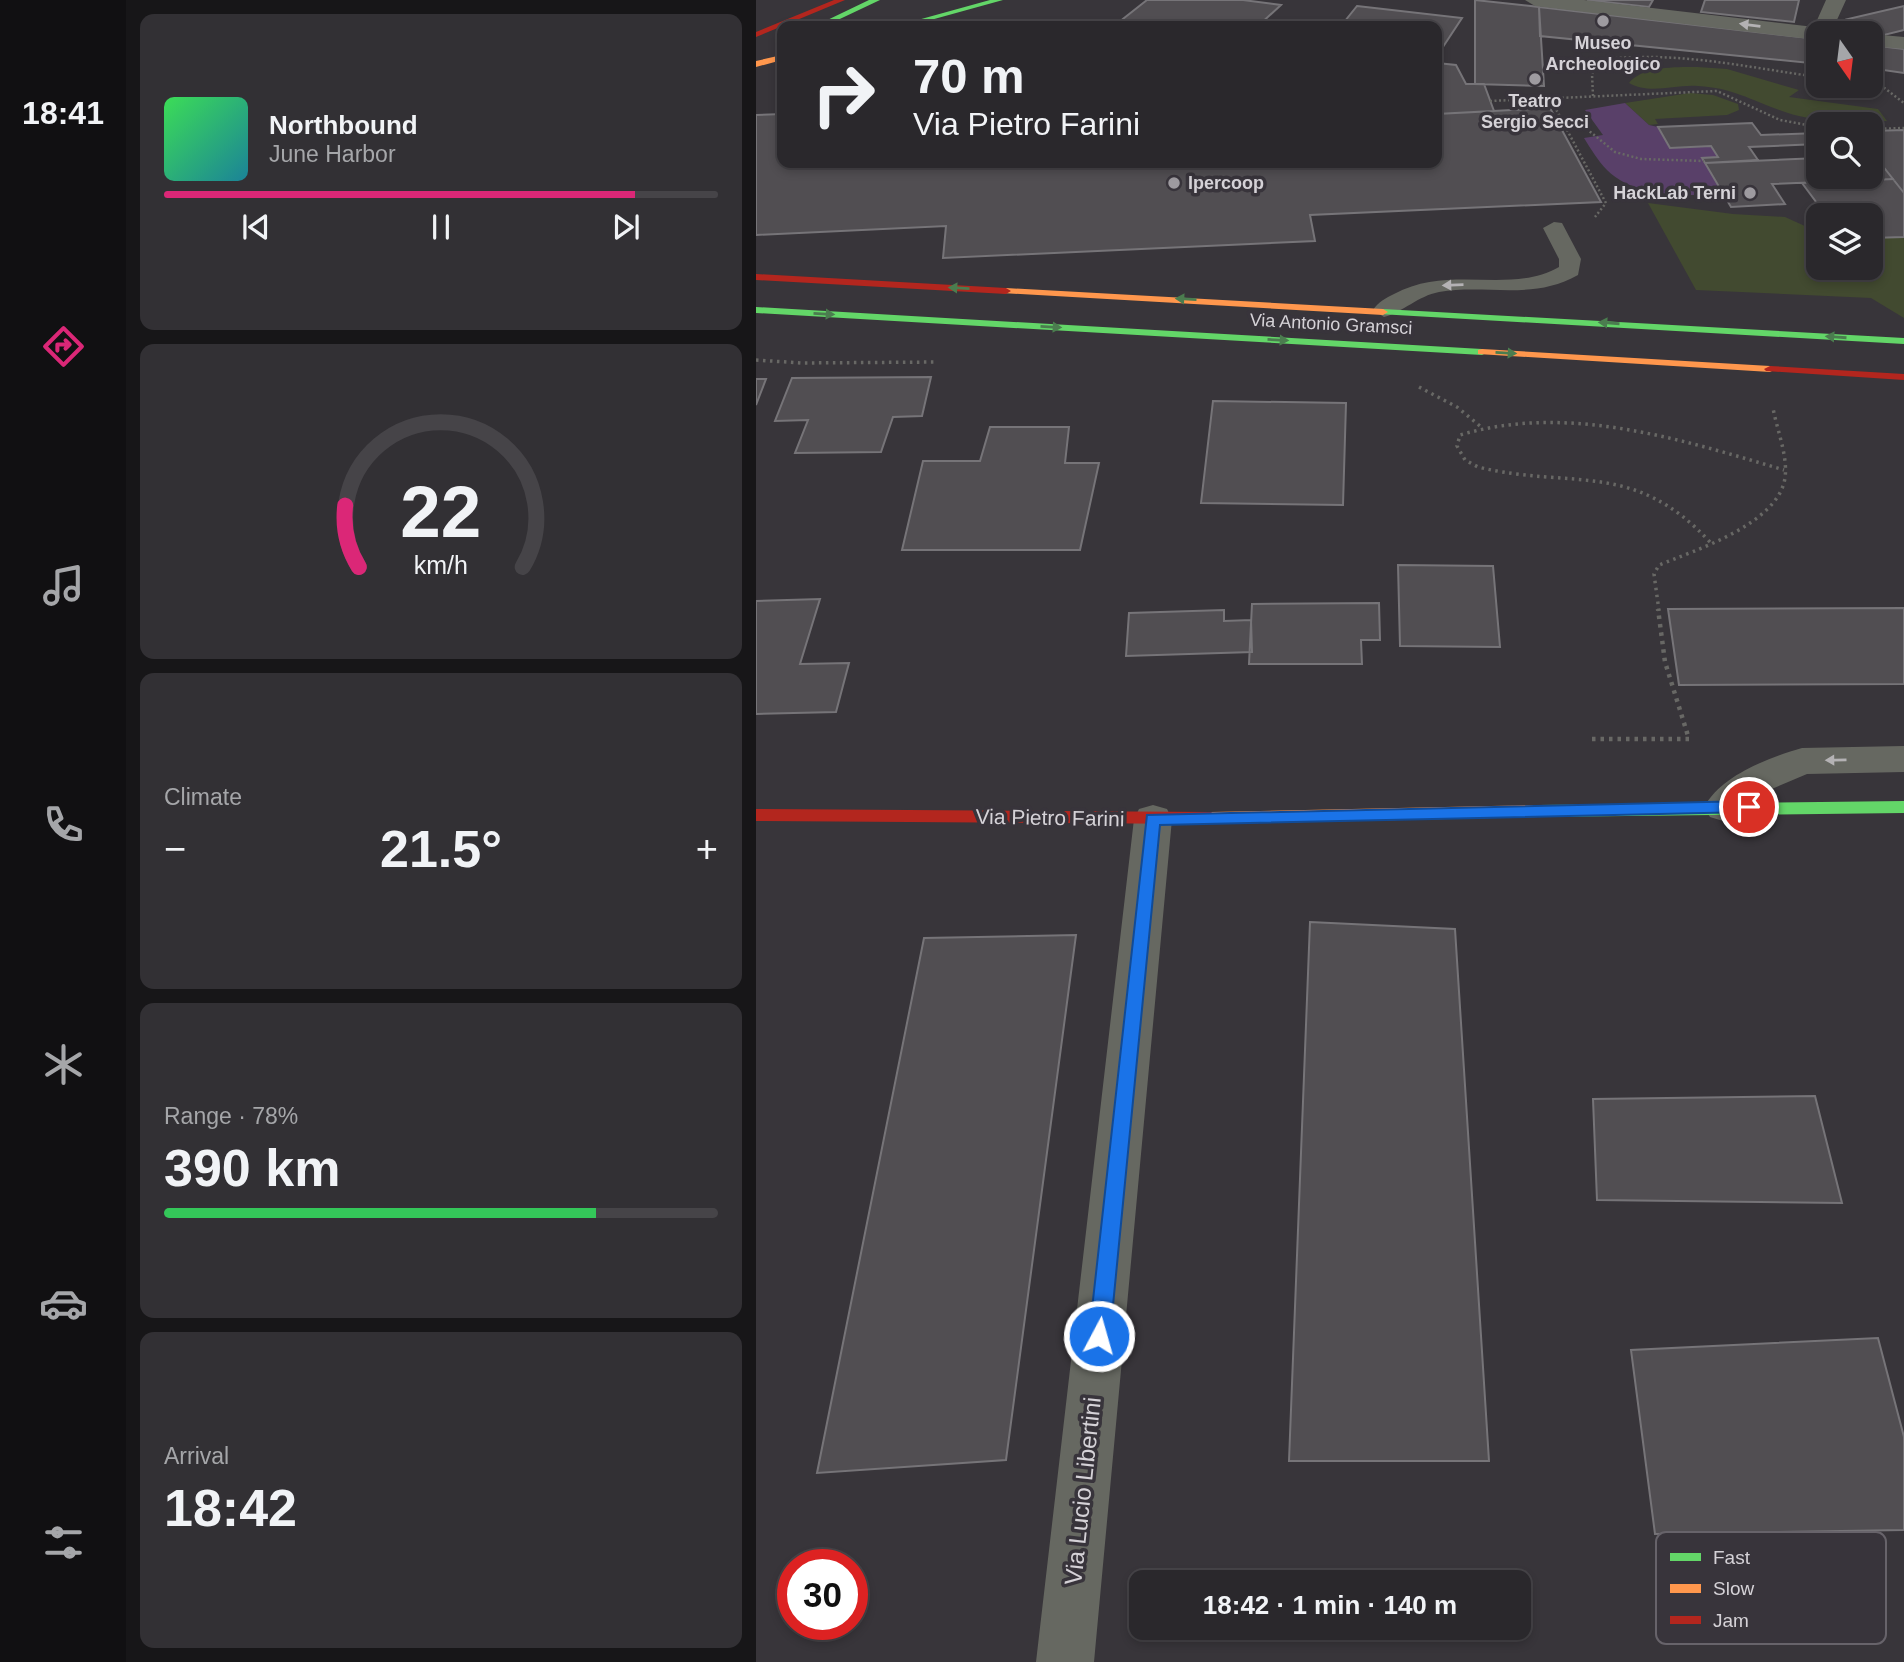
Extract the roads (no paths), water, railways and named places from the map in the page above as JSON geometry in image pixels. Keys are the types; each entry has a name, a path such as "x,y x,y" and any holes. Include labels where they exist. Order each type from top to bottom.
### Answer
{"street":[{"path":"790,21 841,0"},
{"path":"830,21 876,0"},
{"path":"919,21 999,0"},
{"path":"1535,0 1806,31"},
{"path":"1826,21 1836,0"},
{"path":"756,35 777,26"},
{"path":"1883,41 1903,43"},
{"path":"756,52 777,43"},
{"path":"756,64 777,59"},
{"name":"Via Antonio Gramsci","path":"756,277 1904,341"},
{"name":"Via Antonio Gramsci","path":"756,310 1904,377"},
{"path":"1723,807 1754,782 1802,761 1904,759"},
{"name":"Via Pietro Farini","path":"756,815 1153,819 1723,807 1904,807"},
{"name":"Via Lucio Libertini","path":"1065,1662 1153,819"}],"lane":[{"path":"1384,310 1413,291 1444,285 1534,284 1558,279 1570,270 1570,259 1555,228"}],"place":[{"name":"Museo Archeologico","path":"1603,21"},
{"name":"Teatro Sergio Secci","path":"1535,79"},
{"name":"Ipercoop","path":"1174,183"},
{"name":"HackLab Terni","path":"1750,193"}]}
